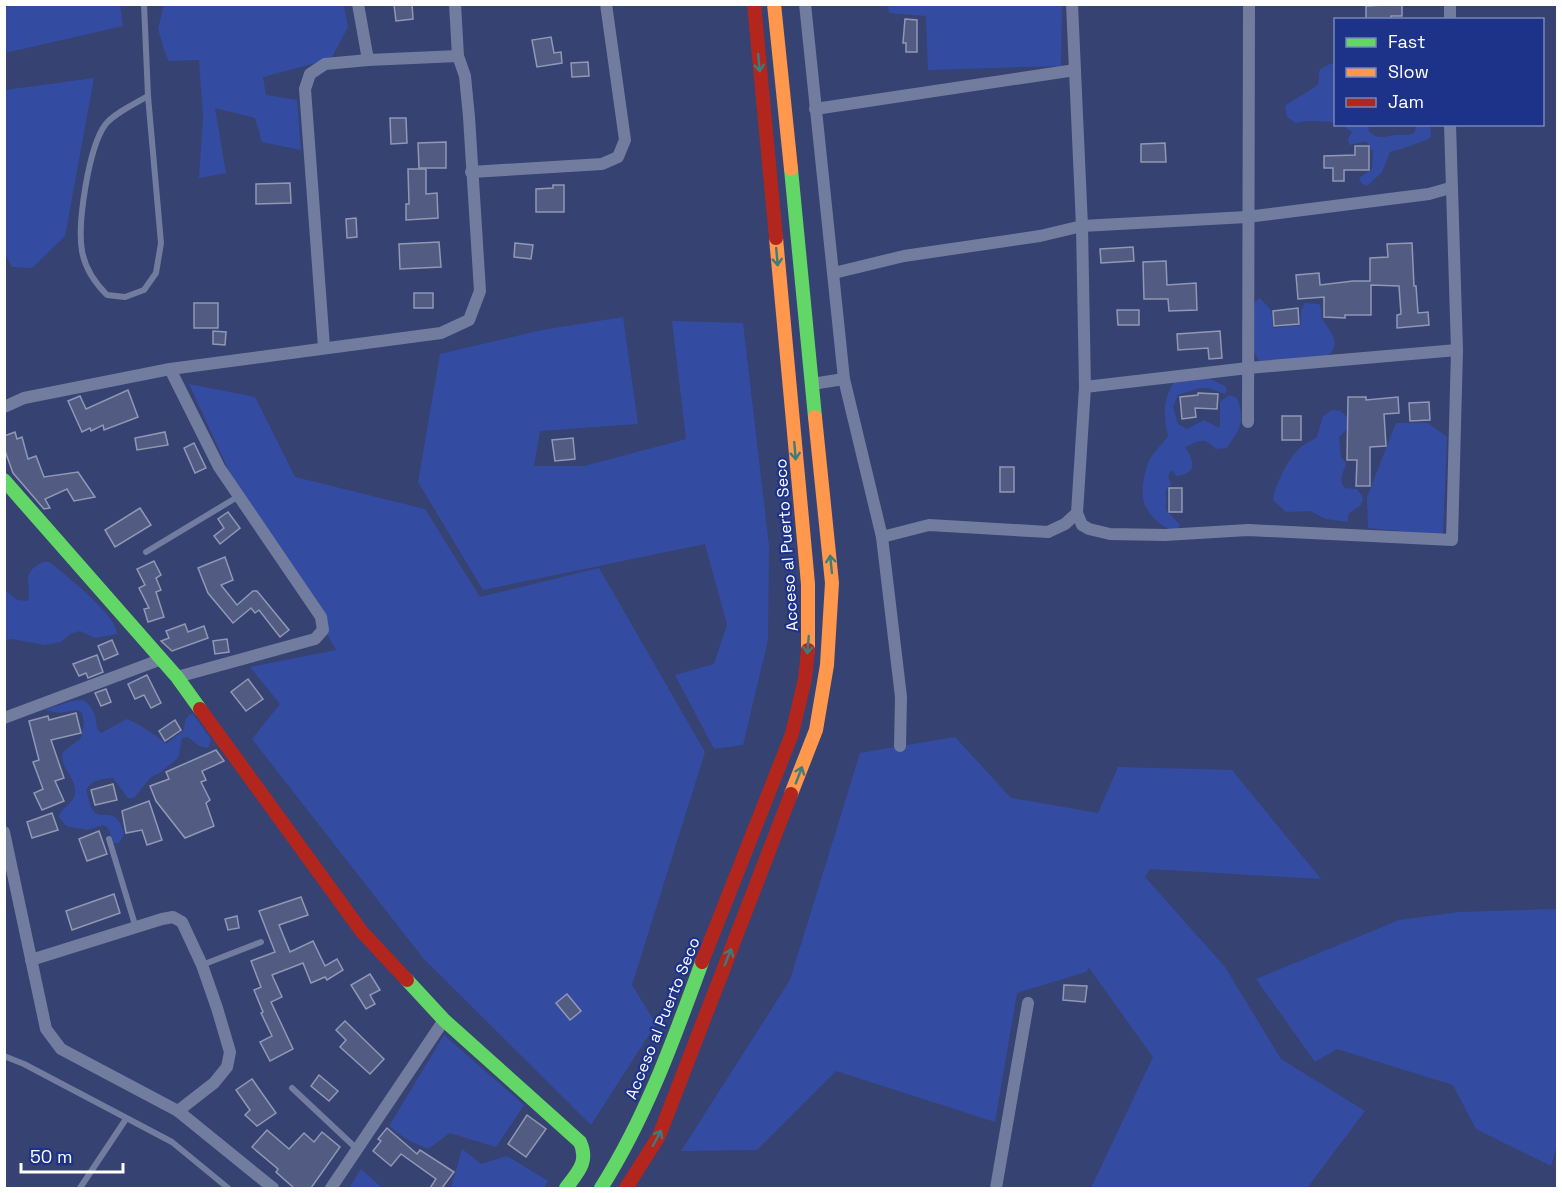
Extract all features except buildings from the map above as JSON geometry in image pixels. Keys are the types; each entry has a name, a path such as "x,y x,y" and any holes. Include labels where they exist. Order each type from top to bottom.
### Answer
{"main road":[{"name":"Acceso al Puerto Seco","path":"601,1188 615,1167 653,1087 689,1002 728,891 780,766 793,728 805,680 810,631 808,584 754,4"},
{"path":"626,1188 659,1136 816,730 827,664 832,583 774,4"},
{"path":"4,480 177,677 362,932 444,1020 580,1142 586,1152 584,1162 566,1188"}],"street":[{"path":"358,4 368,60"},
{"path":"4,406 24,398 170,369 441,333 469,320 480,291 469,117 465,76 458,56 455,4"},
{"path":"471,172 602,164 618,156 625,140 606,4"},
{"path":"805,4 844,379 882,537 901,697 900,746"},
{"path":"1072,4 1082,226 1085,387 1077,513 1082,525 1089,530 1110,534 1165,535 1248,530 1452,540 1456,350 1450,126"},
{"path":"1248,422 1249,4"},
{"path":"324,347 305,89 310,74 325,64 458,56"},
{"path":"815,109 1075,70"},
{"path":"834,273 904,256 1041,236 1082,226 1247,217 1429,194 1450,188"},
{"path":"1085,387 1248,368 1456,350"},
{"path":"170,369 219,467 321,617 323,630 315,639 177,677"},
{"path":"812,384 844,379"},
{"path":"882,537 929,525 1048,532 1065,524 1077,513"},
{"path":"4,718 162,659"},
{"path":"4,832 46,1029 61,1049 178,1111 273,1188"},
{"path":"31,960 173,917 182,922 202,965 230,1052 227,1067 214,1083 178,1111"},
{"path":"996,1188 1028,1003"},
{"path":"331,1188 444,1020"}],"lane":[{"path":"144,4 148,96 161,243 156,273 144,290 125,297 107,295 93,280 82,252 81,217 96,141 106,123 148,96"},
{"path":"146,552 239,496"},
{"path":"109,840 136,928"},
{"path":"202,965 261,942"},
{"path":"4,1056 24,1064 172,1142 226,1188"},
{"path":"292,1088 357,1149"},
{"path":"80,1188 126,1119"}],"shaded area":[{"path":"164,4 344,5 348,27 331,59 263,77 266,95 297,100 301,150 262,142 255,118 215,108 226,173 199,178 203,117 199,60 169,61 158,29"},
{"path":"4,5 120,5 123,26 5,53"},
{"path":"888,5 1062,5 1061,66 928,70 926,16 889,13"},
{"path":"1334,64 1334,122 1296,123 1287,117 1285,106 1317,86 1320,69"},
{"path":"94,78 65,236 32,268 12,267 4,252 5,90"},
{"path":"1343,126 1368,126 1369,132 1380,137 1410,134 1414,133 1417,126 1430,126 1431,137 1390,152 1382,172 1367,186 1362,184 1359,178 1372,169 1373,152 1366,141 1349,145 1348,139 1352,132"},
{"path":"1260,298 1271,310 1273,328 1301,325 1301,311 1305,303 1319,304 1321,317 1333,336 1332,352 1327,356 1261,364 1254,352 1254,308 1255,302"},
{"path":"623,317 638,424 540,431 534,466 584,466 686,439 672,321 743,323 769,546 768,640 743,745 714,749 675,675 714,664 727,625 705,544 483,590 418,482 440,354 542,330"},
{"path":"1208,378 1225,386 1227,391 1225,394 1208,388 1199,388 1178,395 1173,407 1178,424 1187,429 1204,420 1219,428 1220,402 1229,395 1237,398 1241,413 1240,424 1227,448 1216,449 1204,441 1185,447 1191,458 1191,470 1176,476 1173,471 1168,476 1171,484 1166,490 1166,510 1180,525 1177,530 1172,530 1158,522 1145,505 1143,490 1145,473 1150,459 1168,436 1165,408 1170,388 1174,382"},
{"path":"189,384 255,397 295,477 425,509 480,597 599,568 705,752 632,985 656,1024 591,1125 423,958 252,739 280,704 250,667 336,650 291,570 230,473"},
{"path":"1332,410 1340,411 1351,420 1349,427 1339,437 1341,457 1346,463 1342,482 1345,488 1357,489 1363,498 1361,505 1348,514 1348,522 1326,519 1310,511 1286,512 1273,500 1289,461 1301,447 1317,437 1323,416"},
{"path":"1396,423 1428,423 1447,437 1443,535 1368,528 1367,497"},
{"path":"49,562 91,598 110,618 117,634 95,638 80,631 70,634 61,642 45,645 12,639 5,640 5,590 17,600 28,601 29,575 36,566"},
{"path":"83,700 92,709 97,729 101,733 127,719 166,744 184,730 185,720 193,714 211,739 208,748 199,746 188,737 182,738 178,758 151,777 134,798 128,798 113,778 98,780 86,789 91,807 96,813 117,819 124,834 119,843 114,843 108,828 103,825 87,830 66,826 59,817 75,793 73,783 63,763 63,752 81,738 84,724 82,712 76,710 60,713 44,710"},
{"path":"955,737 1011,798 1098,813 1118,767 1232,770 1321,879 1150,869 1145,877 1225,967 1281,1059 1365,1111 1307,1188 1091,1188 1153,1057 1089,968 1086,972 1017,993 995,1122 836,1071 757,1150 681,1151 790,980 860,753"},
{"path":"1557,909 1558,1142 1551,1166 1476,1129 1453,1085 1337,1049 1315,1062 1256,979 1399,920 1460,912"},
{"path":"444,1035 524,1105 496,1147 450,1133 428,1149 406,1139 389,1126"},
{"path":"462,1149 481,1164 507,1156 548,1181 544,1188 451,1188"},
{"path":"361,1169 382,1188 349,1188"}],"traffic: fast":[{"path":"791,169 815,417"},
{"path":"4,480 177,677 200,709"},
{"path":"601,1188 617,1162 645,1106 702,962"},
{"path":"407,980 444,1020 580,1142 583,1161 566,1188"}],"traffic: slow":[{"path":"774,4 791,169"},
{"path":"776,238 808,584 808,650"},
{"path":"791,794 816,730 827,665 832,583 815,417"}],"traffic: jam":[{"path":"754,4 776,238"},
{"path":"702,962 792,734 805,679 808,650"},
{"path":"200,709 362,932 407,980"},
{"path":"626,1188 659,1136 791,794"}]}
